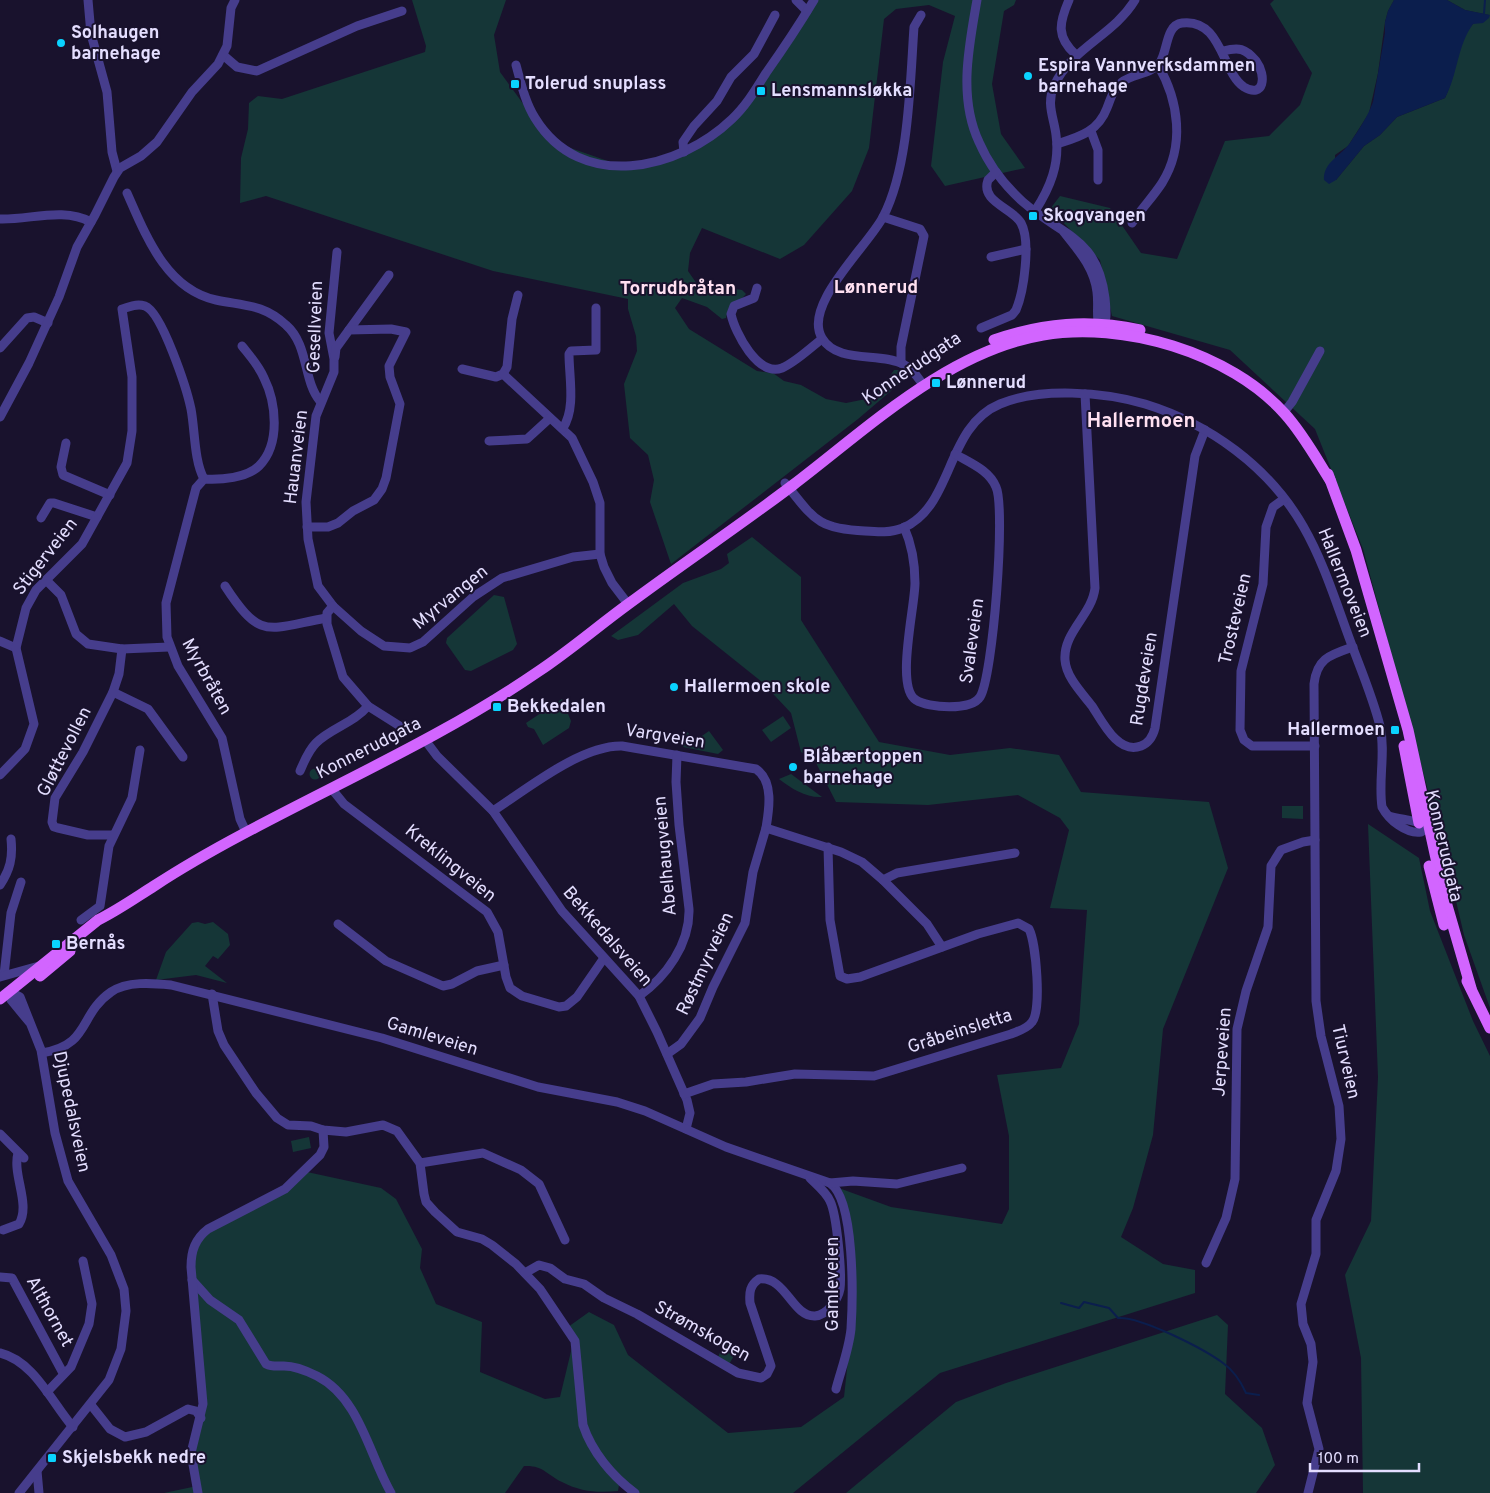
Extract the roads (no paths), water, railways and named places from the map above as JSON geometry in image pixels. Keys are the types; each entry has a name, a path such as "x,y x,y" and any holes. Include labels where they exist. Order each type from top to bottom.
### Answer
{"main road":[{"name":"Konnerudgata","path":"9,996 116,911 175,872 246,832 425,740 511,690 567,652 922,383 975,348 1005,336 1058,324 1101,326 1165,336 1212,355 1252,377 1286,410 1316,444 1356,550 1417,766 1423,827 1471,988 1490,1028"},
{"name":"Konnerudgata","path":"0,1008 9,996 40,966 98,920 116,911"}],"street":[{"path":"88,0 91,34 106,87 112,152 117,170"},
{"path":"0,417 12,398 48,323 77,246 92,222 117,170 141,156 157,142 192,92 218,64 227,46 231,8 235,0"},
{"path":"796,0 807,12"},
{"path":"516,65 525,98 538,124 556,141 578,157 610,166 631,167 654,162 684,152 710,138 743,107 814,0"},
{"path":"977,0 968,58 968,100 978,140 996,172 1009,188 1035,211 1086,248 1097,266 1104,290 1101,326"},
{"path":"1069,0 1061,22 1061,35 1068,48 1076,55"},
{"path":"1035,211 1054,172 1057,144 1050,107 1051,94 1059,77 1076,55 1117,22 1135,0"},
{"path":"223,55 237,67 257,71 357,26 402,11"},
{"path":"684,152 683,142 694,126 717,101 732,77 758,49 775,15"},
{"path":"922,15 917,19 914,27 909,97 900,167 883,217 824,302 818,318 822,338 835,349 901,363 913,371 922,383"},
{"path":"1057,144 1091,131 1103,117 1117,86 1128,77 1158,65 1165,55 1172,29 1181,23 1200,27 1215,39 1223,51 1228,68 1239,83 1250,89 1264,82 1263,74 1248,52 1238,48 1223,51"},
{"path":"1132,223 1163,182 1177,144 1174,108 1168,84 1158,65"},
{"path":"1091,131 1098,150 1098,180"},
{"path":"981,328 1012,315 1016,310 1020,297 1026,249 1022,223 1014,214 994,200 988,192 986,184 996,172"},
{"name":"Hauanveien","path":"127,193 158,257 175,277 195,292 205,296 251,304 268,312 291,329 301,349 320,401 310,456 306,528 318,586 333,606"},
{"path":"0,219 18,220 52,215 80,217 92,222"},
{"path":"883,217 918,228 924,236 902,347 901,363"},
{"path":"991,256 1026,249"},
{"name":"Gesellveien","path":"320,401 334,372 334,359 329,333 337,252"},
{"path":"334,359 336,348 389,275"},
{"path":"757,288 754,298 734,306 731,314 750,353 762,365 771,369 783,368 822,338"},
{"path":"462,369 487,376 496,377 503,374 507,367 512,318 518,296"},
{"name":"Stigerveien","path":"16,648 26,608 36,590 82,544 127,463 132,431 132,377 122,309 135,305 145,306 152,311 158,322 185,386 195,433 198,466 204,479"},
{"path":"563,428 567,421 569,407 569,354 571,351 596,350 596,308"},
{"path":"0,348 27,318 34,317 48,323"},
{"path":"306,528 338,523 353,511 374,500 382,489 400,404 390,377 389,366 406,332 391,329 349,330"},
{"path":"204,479 226,479 254,469 263,460 273,435 275,415 272,398 261,370 242,346"},
{"path":"1286,410 1320,351"},
{"path":"503,374 572,438 598,494 601,515 600,554 607,576 628,604"},
{"name":"Hallermoveien","path":"787,485 812,516 831,528 875,532 896,530 904,527 926,510 970,427 994,407 1023,398 1085,394 1129,400 1147,405 1177,416 1205,430 1241,454 1284,499 1303,527 1318,556 1353,647 1380,725 1381,801 1385,811 1390,816 1423,827"},
{"name":"Rugdeveien","path":"1085,394 1095,588 1092,603 1068,641 1065,661 1073,680 1109,731 1126,746 1138,747 1146,743 1155,728 1195,456 1205,430"},
{"path":"489,441 527,439 550,418"},
{"path":"66,443 61,467 64,475 110,495"},
{"name":"Svaleveien","path":"904,527 913,558 916,581 905,673 907,690 913,699 921,702 950,706 970,705 981,696 987,671 998,575 1000,500 997,487 985,472 956,454"},
{"name":"Myrbråten","path":"204,479 196,488 192,497 170,586 165,622 170,647 178,666 222,738 238,811 246,832"},
{"name":"Trosteveien","path":"1284,499 1273,507 1266,527 1263,584 1241,671 1240,730 1244,740 1252,746 1314,746"},
{"name":"Stigerveien","path":"41,518 50,503 97,517"},
{"name":"Myrvangen","path":"333,606 361,631 384,646 410,648 428,639 473,596 502,578 573,557 600,554"},
{"path":"46,580 61,595 76,634 88,644 122,649 170,647"},
{"path":"225,586 250,620 263,627 282,626 326,618"},
{"path":"333,606 326,618 343,677 368,706 406,730"},
{"path":"0,641 16,648 34,724 25,749 0,775"},
{"name":"Tiurveien","path":"1308,1493 1319,1449 1307,1403 1313,1362 1310,1344 1303,1324 1301,1304 1316,1254 1316,1220 1336,1171 1341,1139 1339,1106 1319,1027 1316,1001 1314,746 1316,671 1324,660 1353,647"},
{"name":"Gløttevollen","path":"113,835 88,835 58,828 52,822 56,798 83,752 113,692 119,674 122,649"},
{"path":"113,692 148,709 183,757"},
{"path":"300,771 318,741 356,718 368,706"},
{"name":"Bekkedalsveien","path":"425,740 437,756 493,811 562,911 638,996 667,1054 684,1094 690,1112 686,1129"},
{"name":"Vargveien","path":"493,811 569,762 600,748 622,746 677,754 751,768 760,772 766,781 769,797 766,828"},
{"path":"81,920 100,906 107,857 113,835 132,798 140,750"},
{"name":"Abelhaugveien","path":"638,996 658,983 678,950 689,923 676,782 677,754"},
{"name":"Kreklingveien","path":"332,788 339,800 487,912 498,932 507,984 516,994 563,1007 572,1003 604,958"},
{"path":"766,828 828,847 862,862 883,880 933,930 942,947"},
{"name":"Røstmyrveien","path":"667,1054 681,1044 700,1018 713,987 745,923 753,872 766,828"},
{"path":"0,885 8,873 13,856 11,839"},
{"name":"Jerpeveien","path":"1206,1263 1226,1218 1233,1194 1236,1164 1237,1029 1242,1004 1268,926 1271,902 1271,866 1281,850 1315,840"},
{"name":"Gråbeinsletta","path":"684,1094 713,1084 746,1082 795,1074 874,1076 1011,1034 1024,1029 1033,1022 1037,1004 1033,941 1029,929 1018,923 942,947 860,977 847,979 840,976 837,968 830,920 828,847"},
{"path":"883,880 898,873 1015,853"},
{"path":"21,882 11,912 2,976 40,966"},
{"path":"338,924 386,961 443,986 452,984 477,971 504,965"},
{"name":"Gamleveien","path":"42,1053 59,1050 70,1045 104,997 119,988 139,984 163,984 212,994 382,1038 538,1087 617,1102 726,1147 830,1182 902,1183 962,1168"},
{"path":"212,994 221,1040 262,1099 282,1122 323,1130 346,1132 377,1126 390,1127 404,1139 420,1163 426,1202 435,1212 457,1232 482,1239 492,1245 525,1273 556,1310 575,1341 582,1415 587,1436 606,1465 635,1493"},
{"name":"Djupedalsveien","path":"9,996 30,1022 42,1053 55,1133 68,1181 112,1256 124,1289 126,1326 114,1372 91,1405 19,1493"},
{"path":"198,1493 192,1454 201,1418 202,1393 192,1280 192,1254 199,1236 215,1224 285,1189 320,1155 324,1147 323,1130"},
{"path":"0,1134 21,1156 15,1167 22,1215 19,1224 2,1230"},
{"path":"420,1163 483,1153 521,1170 539,1184 566,1240"},
{"name":"Strømskogen","path":"525,1273 539,1265 546,1266 565,1280 584,1284 604,1298 730,1370 752,1378 764,1376 770,1369 770,1360 750,1303 750,1292 753,1284 760,1279 772,1280 799,1309 812,1316 820,1314 832,1305 840,1290 833,1211 826,1194 808,1176"},
{"name":"Gamleveien","path":"830,1182 839,1194 850,1237 851,1329 836,1389"},
{"path":"47,1392 63,1373 71,1367 86,1334 92,1304 82,1261"},
{"name":"Althornet","path":"0,1277 12,1278 63,1373"},
{"path":"192,1280 210,1300 239,1320 266,1364 275,1367 299,1369 316,1375 333,1388 366,1433 376,1464 391,1493"},
{"path":"0,1353 8,1355 22,1364 47,1392 73,1427"},
{"path":"91,1405 110,1429 125,1437 146,1432 188,1409 202,1393"},
{"path":"188,1409 196,1411 201,1418"},
{"path":"37,1471 39,1493"}],"water":[{"path":"1394,0 1447,0 1465,10 1490,15 1483,23 1473,24 1468,33 1445,98 1397,117 1380,135 1364,146 1336,180 1329,184 1324,180 1326,168 1350,143 1366,118 1373,102 1385,33 1385,22"}],"waterway":[{"path":"1484,14 1485,0"},
{"path":"1061,1303 1079,1308 1084,1302 1109,1308 1118,1318 1141,1322 1172,1334 1223,1363 1236,1376 1246,1393 1259,1395"}],"place":[{"name":"Solhaugen barnehage","path":"61,43"},
{"name":"Espira Vannverksdammen barnehage","path":"1028,76"},
{"name":"Tolerud snuplass","path":"515,84"},
{"name":"Lensmannsløkka","path":"761,91"},
{"name":"Skogvangen","path":"1033,216"},
{"name":"Lønnerud","path":"936,383"},
{"name":"Hallermoen skole","path":"674,687"},
{"name":"Bekkedalen","path":"497,707"},
{"name":"Hallermoen","path":"1395,730"},
{"name":"Blåbærtoppen barnehage","path":"793,767"},
{"name":"Bernås","path":"56,944"},
{"name":"Skjelsbekk nedre","path":"52,1458"}],"district":[{"name":"Lønnerud","path":"876,288"},
{"name":"Torrudbråtan","path":"678,289"},
{"name":"Hallermoen","path":"1141,422"}]}
